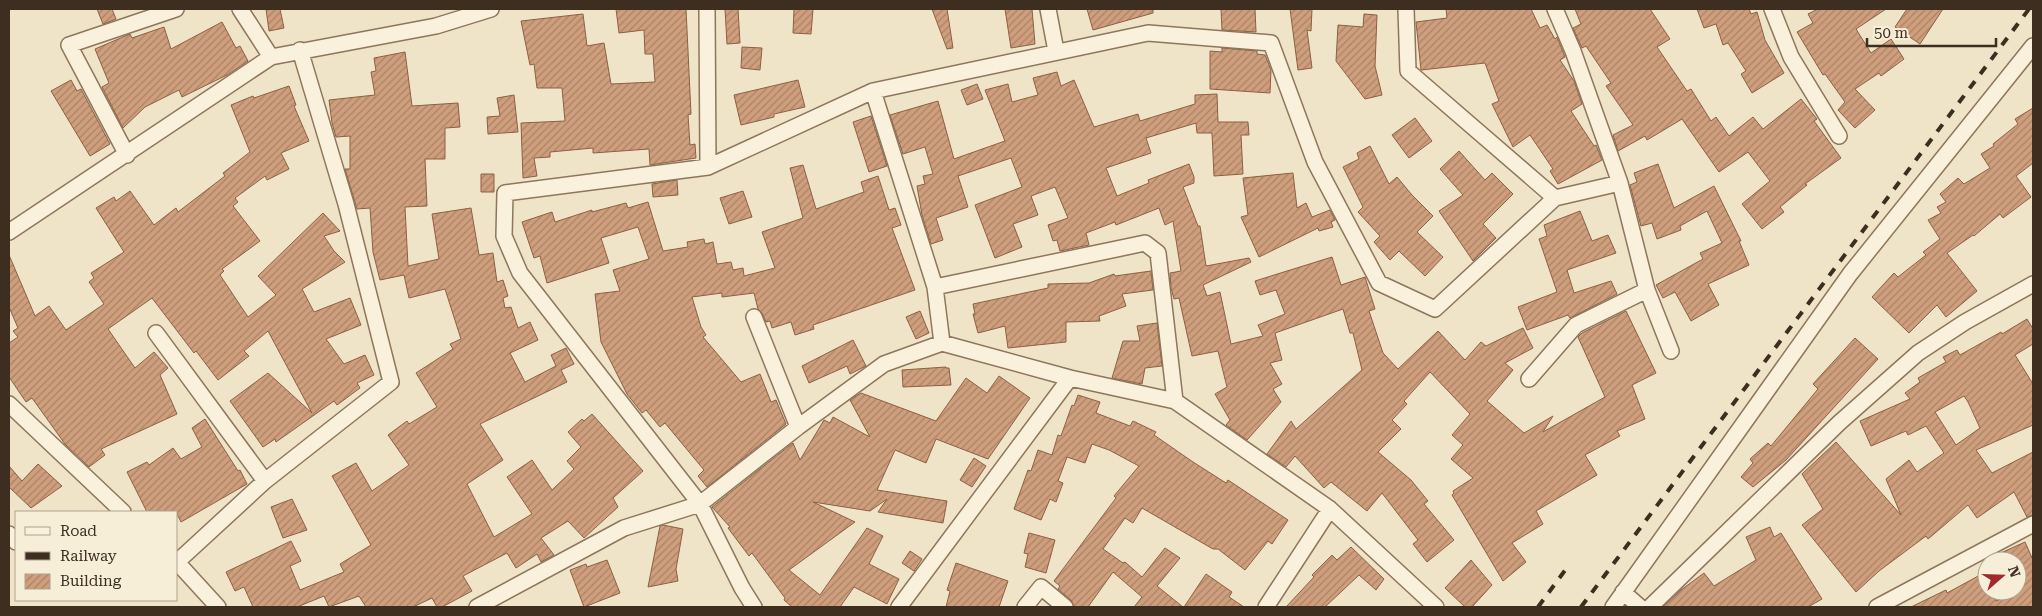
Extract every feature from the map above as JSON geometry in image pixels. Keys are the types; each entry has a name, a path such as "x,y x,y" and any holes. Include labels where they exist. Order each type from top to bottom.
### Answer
{"street":[{"path":"127,155 69,45 176,9"},
{"path":"240,9 271,57"},
{"path":"9,232 127,155 271,57 300,50 436,26 491,9"},
{"path":"707,9 708,168"},
{"path":"1048,9 1056,51"},
{"path":"1406,9 1408,71 1555,198"},
{"path":"1554,9 1573,51 1620,183 1647,290 1671,351"},
{"path":"1772,9 1791,57 1840,136"},
{"path":"754,607 742,588 700,504 520,273 504,236 505,193 708,168 873,91 1148,33 1271,43 1315,162 1379,283 1435,308 1555,198 1620,183"},
{"path":"1613,607 1850,274 2033,46"},
{"path":"178,560 265,481 391,382 346,204 300,50"},
{"path":"873,91 935,287 942,343"},
{"path":"935,287 1145,243 1158,253 1175,400"},
{"path":"1650,607 1839,423 1918,353 1965,322 2033,284"},
{"path":"1529,379 1576,325 1647,290"},
{"path":"754,317 798,427"},
{"path":"156,333 265,481"},
{"path":"477,607 624,528 700,504 798,427 884,364 942,343 1070,378 1175,400 1330,508 1436,607"},
{"path":"899,607 1070,378"},
{"path":"9,404 122,511"},
{"path":"1266,607 1330,508"},
{"path":"1876,607 2033,524"},
{"path":"178,562 218,607"},
{"path":"1025,607 1041,587 1065,607"},
{"path":"1623,592 1640,607"}],"building":[{"path":"97,9 112,9 116,19 103,24"},
{"path":"266,9 280,9 284,28 269,31"},
{"path":"616,9 686,9 691,114 688,115 690,145 695,144 696,158 650,165 649,149 593,153 593,148 550,152 550,157 534,158 537,176 523,178 521,123 565,121 562,88 537,88 534,64 530,65 521,21 583,14 587,46 604,43 611,84 655,82 653,54 645,54 644,30 619,33"},
{"path":"725,9 738,9 740,43 727,44"},
{"path":"794,9 813,9 811,34 793,33"},
{"path":"932,9 947,9 953,48 947,49"},
{"path":"1005,9 1032,9 1035,44 1011,48"},
{"path":"1087,9 1153,9 1153,13 1093,30"},
{"path":"1221,9 1255,9 1256,32 1222,30"},
{"path":"1290,9 1312,9 1311,31 1307,30 1312,68 1298,70"},
{"path":"1446,9 1531,9 1540,28 1547,25 1555,39 1557,37 1565,57 1560,60 1574,81 1582,104 1571,111 1594,146 1596,145 1602,160 1558,184 1550,171 1553,169 1530,135 1513,147 1492,104 1499,101 1485,63 1421,70 1416,22 1447,18"},
{"path":"1575,9 1650,9 1670,39 1657,47 1687,91 1691,89 1711,121 1716,117 1729,136 1753,117 1763,129 1801,99 1817,119 1814,121 1841,158 1805,184 1807,185 1780,207 1784,212 1762,229 1742,204 1770,181 1748,152 1719,172 1682,119 1647,140 1645,136 1618,151 1613,135 1633,125 1606,86 1611,83 1586,46 1582,48 1573,28 1581,24"},
{"path":"1697,9 1749,9 1751,14 1757,12 1765,40 1784,73 1752,93 1741,74 1746,71 1728,43 1723,45 1716,24 1704,28"},
{"path":"1818,9 1886,9 1856,29 1871,53 1891,39 1904,59 1881,76 1879,73 1855,89 1875,110 1855,128 1838,110 1845,102 1825,74 1823,75 1797,32 1813,23 1808,14"},
{"path":"1907,9 1943,9 1920,44 1895,27"},
{"path":"1364,14 1377,15 1375,66 1382,95 1365,99 1336,61 1338,25 1363,27"},
{"path":"222,22 236,48 240,46 248,61 227,75 182,97 179,90 145,107 123,128 102,87 109,83 95,49 130,34 132,38 164,27 171,49"},
{"path":"742,47 762,48 760,70 741,68"},
{"path":"1222,48 1257,51 1257,54 1265,55 1271,70 1270,93 1210,89 1210,51 1222,52"},
{"path":"405,52 412,106 458,103 460,127 445,128 445,159 425,159 427,206 405,207 408,266 439,259 432,214 471,208 479,255 493,253 497,282 503,280 508,296 503,298 505,308 511,307 518,328 530,322 538,340 510,353 525,382 556,366 551,355 566,348 574,364 561,370 567,382 480,424 503,460 467,484 494,537 532,514 507,477 532,460 552,490 574,469 567,461 581,447 568,432 582,419 584,421 592,414 643,471 613,498 618,507 584,538 568,521 541,538 554,555 541,562 537,554 516,568 507,553 463,576 472,591 442,607 437,607 432,598 413,607 366,607 359,596 329,607 324,596 297,607 253,607 244,587 235,591 226,572 291,541 301,561 290,566 300,590 344,572 340,564 371,545 332,476 356,463 372,491 409,465 388,435 407,421 409,424 437,407 416,373 453,349 450,344 461,339 445,289 409,298 404,275 380,280 373,252 370,208 357,209 345,169 350,169 350,136 336,137 332,123 329,100 375,95 371,72 376,71 374,58"},
{"path":"1057,72 1061,86 1074,80 1094,127 1138,114 1140,121 1195,104 1195,95 1217,94 1218,122 1248,122 1249,135 1241,135 1243,174 1214,176 1212,133 1197,133 1196,123 1146,138 1151,153 1106,168 1117,196 1149,183 1148,180 1189,164 1194,177 1194,183 1183,187 1198,226 1200,226 1206,266 1249,258 1251,262 1203,285 1207,296 1220,292 1231,344 1263,336 1258,325 1285,314 1276,290 1260,295 1255,281 1332,257 1341,285 1365,277 1375,309 1369,311 1383,353 1398,369 1438,331 1465,360 1481,342 1486,346 1523,328 1533,348 1505,363 1513,370 1487,401 1524,433 1553,416 1543,432 1605,397 1578,337 1582,333 1626,311 1656,373 1632,385 1645,419 1617,431 1620,436 1585,455 1597,475 1536,511 1543,524 1512,543 1526,562 1503,581 1452,495 1453,491 1473,478 1451,459 1463,445 1452,435 1470,414 1430,372 1404,401 1407,404 1392,420 1401,429 1378,452 1411,480 1428,501 1424,504 1454,540 1427,562 1413,544 1418,540 1382,493 1367,511 1331,482 1324,488 1295,456 1286,467 1267,454 1291,421 1296,429 1362,370 1353,333 1350,333 1343,309 1275,333 1282,360 1270,363 1282,384 1273,389 1281,402 1247,440 1226,425 1230,420 1215,394 1227,387 1218,351 1192,356 1179,298 1174,299 1171,288 1170,273 1181,271 1173,221 1165,225 1159,208 1116,225 1115,222 1086,233 1089,245 1060,251 1057,240 1053,241 1048,225 1068,218 1055,187 1031,196 1038,215 1013,224 1022,247 995,258 975,205 1022,187 1011,158 958,176 968,207 936,218 943,240 931,244 922,215 917,186 925,184 923,176 933,174 925,147 903,154 890,115 938,101 954,159 1005,141 985,90 1008,84 1012,102 1038,95 1033,78"},
{"path":"71,80 77,91 81,89 110,144 90,156 51,91"},
{"path":"798,80 805,107 774,114 774,117 741,125 734,95"},
{"path":"977,84 983,99 967,105 961,90"},
{"path":"289,86 296,105 294,106 309,141 281,153 289,169 267,180 265,176 235,198 238,202 233,206 260,241 222,269 224,271 220,275 248,317 276,295 258,276 323,213 340,231 324,236 334,251 345,262 302,289 314,312 350,298 361,325 326,339 344,364 365,355 374,375 357,383 360,388 337,405 334,401 276,442 275,439 263,447 230,401 268,373 312,413 268,331 244,351 249,356 218,380 196,351 194,353 152,298 108,329 135,368 154,352 168,368 160,375 177,414 101,449 105,455 89,467 65,444 32,398 26,402 9,377 9,343 18,337 13,331 18,328 9,307 9,255 35,316 49,306 66,330 104,304 89,282 94,278 91,273 124,252 96,208 114,197 116,201 130,191 154,225 176,208 178,212 225,176 223,173 250,152 231,105 253,96 254,98"},
{"path":"514,95 518,132 488,134 487,117 500,116 497,98"},
{"path":"2033,108 2033,163 2016,176 2031,197 2003,218 2000,214 1974,236 1947,253 1977,291 1946,317 1937,305 1909,333 1872,297 1894,273 1898,277 1926,255 1923,252 1940,239 1928,220 1941,213 1937,207 1946,202 1940,194 1958,178 1964,184 1990,168 1981,154 1994,146 1993,144 2018,124 2015,119"},
{"path":"871,116 887,166 869,172 853,122"},
{"path":"1415,118 1432,141 1409,158 1392,135"},
{"path":"1370,146 1389,184 1397,177 1433,216 1417,232 1443,257 1425,276 1399,251 1390,260 1374,242 1380,236 1358,212 1363,207 1343,167 1359,159 1357,153"},
{"path":"1459,151 1485,180 1492,173 1513,194 1483,224 1496,238 1473,261 1439,211 1463,195 1440,169"},
{"path":"1658,164 1674,208 1714,186 1741,241 1739,241 1749,265 1708,284 1719,305 1691,321 1675,292 1663,298 1656,285 1703,259 1700,253 1722,243 1707,211 1680,226 1681,230 1657,239 1652,223 1641,226 1630,185 1637,182 1634,173"},
{"path":"803,165 816,209 864,192 861,182 878,176 889,210 895,208 901,225 892,228 915,290 813,325 814,329 795,335 791,322 772,328 770,321 766,322 758,309 754,293 722,297 722,293 692,297 701,327 706,335 703,337 741,382 760,374 771,402 776,400 786,424 707,487 698,476 704,470 665,423 660,427 646,410 642,413 627,394 601,342 595,294 620,291 613,270 649,259 638,227 601,238 609,263 547,283 540,256 534,258 522,222 552,212 555,222 592,210 592,212 626,203 628,208 648,202 663,251 688,247 687,242 704,239 705,244 713,242 717,264 731,262 733,270 743,268 744,276 775,268 762,232 803,218 790,168"},
{"path":"1293,173 1297,208 1306,203 1312,217 1330,210 1335,220 1331,222 1333,227 1319,231 1318,228 1259,257 1241,217 1248,215 1243,178"},
{"path":"481,174 494,174 494,192 481,192"},
{"path":"677,180 678,195 653,197 652,184"},
{"path":"743,191 752,217 729,224 720,198"},
{"path":"1580,211 1592,241 1608,235 1616,253 1567,270 1574,293 1611,281 1617,294 1570,318 1568,315 1527,330 1518,307 1557,292 1539,239 1547,236 1544,225"},
{"path":"1151,271 1153,290 1122,294 1126,306 1099,316 1100,321 1066,322 1066,342 1008,348 1005,326 978,333 973,314 975,314 973,304 1048,288 1048,284 1089,283 1114,274 1115,276"},
{"path":"920,311 929,333 916,339 906,317"},
{"path":"2027,319 2033,329 2033,344 2015,355 2033,384 2033,425 1976,450 1992,473 2033,452 2033,515 2027,517 2014,492 1977,518 1968,505 1928,539 1926,536 1879,571 1856,592 1802,525 1823,509 1802,474 1836,442 1901,515 1886,479 1909,460 1917,472 1944,453 1926,426 1908,435 1906,431 1871,446 1860,421 1910,399 1905,393 1920,382 1918,378 1946,362 1943,357 1957,350 1960,355 2001,332 2002,334","holes":["1964,396 1980,428 1956,445 1935,412"]},
{"path":"1157,323 1162,366 1145,368 1142,384 1112,378 1123,341 1140,341 1137,326"},
{"path":"1855,338 1878,359 1786,460 1753,487 1741,477 1753,463 1750,459 1768,443 1771,446 1818,389 1813,384"},
{"path":"853,340 866,366 850,374 847,366 809,383 802,366"},
{"path":"949,368 951,385 903,387 902,370"},
{"path":"999,376 1030,398 988,459 936,439 926,463 895,450 877,490 947,501 943,523 878,512 887,499 870,511 813,502 855,522 789,570 820,595 867,528 883,536 869,564 899,579 887,604 854,587 840,607 792,607 784,600 785,598 752,553 749,556 728,528 730,527 712,507 793,443 800,460 824,420 830,423 833,417 870,437 850,400 861,393 936,421 966,378 987,393"},
{"path":"1078,395 1100,402 1096,413 1130,426 1133,421 1156,432 1154,435 1193,462 1226,483 1228,480 1288,520 1272,544 1268,541 1245,570 1218,549 1213,549 1142,508 1133,523 1125,518 1103,549 1123,563 1125,562 1142,577 1165,548 1180,558 1157,586 1183,607 1134,607 1142,597 1113,572 1088,607 1074,607 1071,600 1058,589 1060,586 1054,581 1116,498 1114,496 1139,466 1109,450 1092,444 1085,463 1067,457 1058,481 1063,483 1056,502 1050,499 1041,520 1014,509 1028,470 1031,471 1038,450 1052,455 1058,435 1061,436 1072,405 1074,406"},
{"path":"205,419 238,471 240,470 247,484 181,522 178,511 146,511 127,472 147,462 149,465 173,448 181,459 202,447 192,428"},
{"path":"974,458 986,466 972,487 960,480"},
{"path":"38,464 62,486 31,508 9,487 9,466 22,481"},
{"path":"292,499 307,530 283,538 271,507"},
{"path":"660,526 683,529 676,569 678,581 648,587"},
{"path":"1770,527 1774,537 1781,533 1822,599 1808,607 1663,607 1681,590 1704,573 1714,586 1756,560 1746,537"},
{"path":"1029,533 1055,540 1046,573 1025,567 1028,554 1024,553"},
{"path":"2025,542 2033,560 2033,607 1911,607 1946,590 1947,593 1977,577 1977,601 2027,601 2027,551 2005,551"},
{"path":"1351,547 1384,579 1376,590 1359,575 1325,607 1286,607 1314,577 1312,575 1332,555 1337,560"},
{"path":"910,551 922,559 914,571 902,563"},
{"path":"607,560 620,593 584,607 570,570 586,564 587,567"},
{"path":"1471,560 1492,585 1472,607 1465,607 1445,588"},
{"path":"956,563 1008,581 999,607 946,607 950,591 947,590"},
{"path":"1206,574 1232,592 1229,597 1244,607 1184,607"}],"railway":[{"path":"1581,607 2029,9"},
{"path":"1538,607 1569,565"}]}
